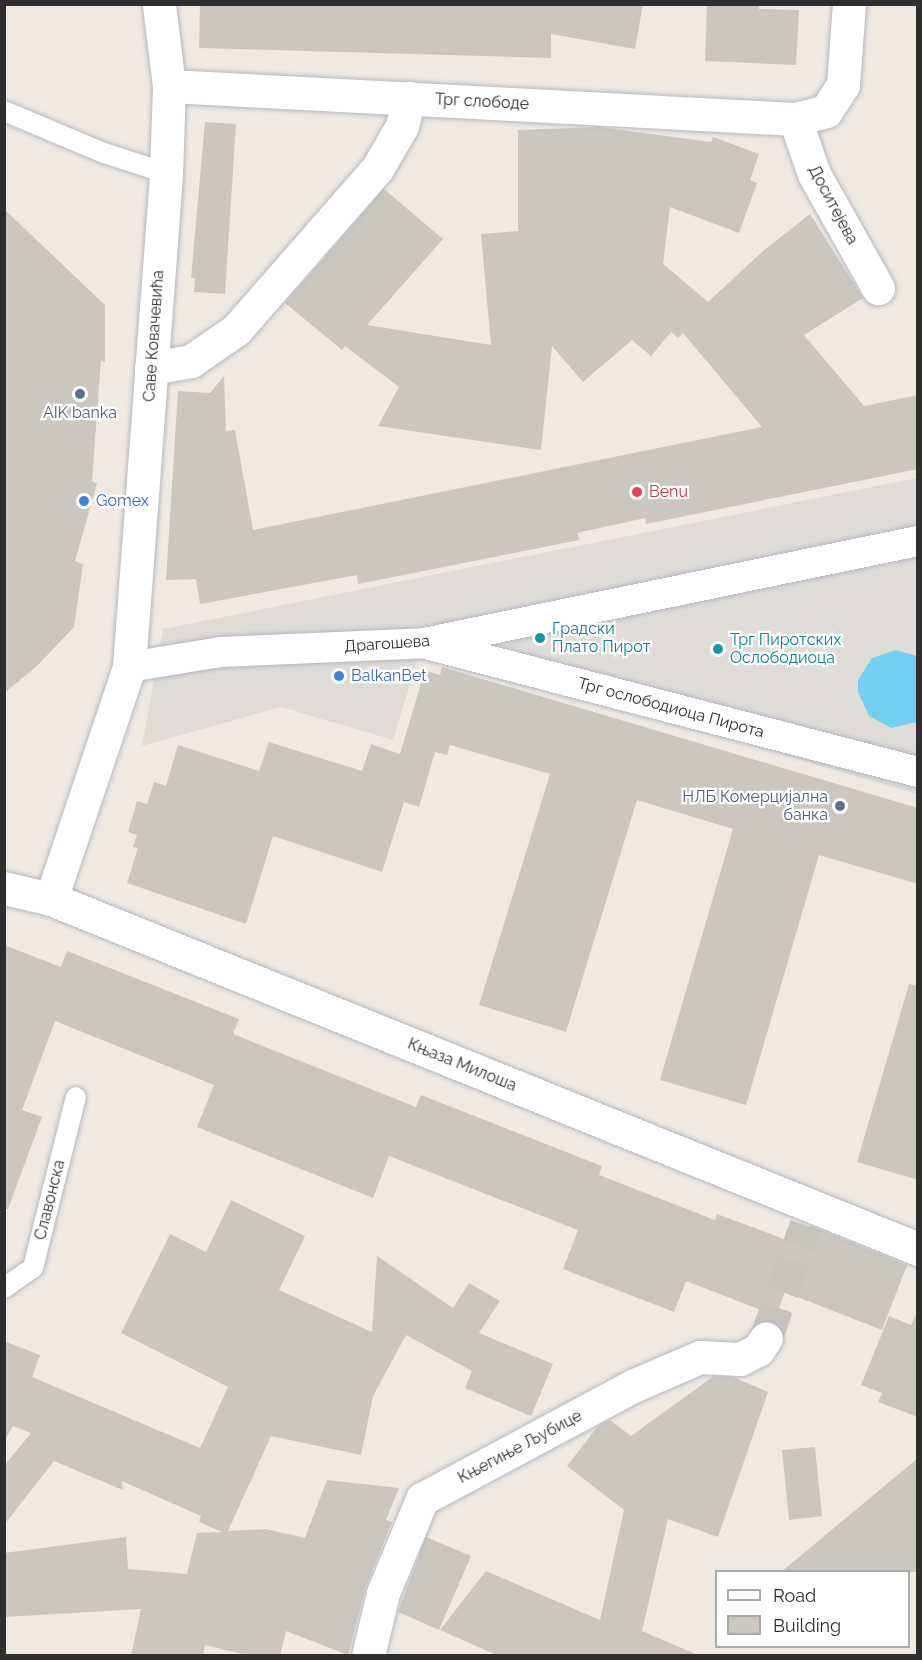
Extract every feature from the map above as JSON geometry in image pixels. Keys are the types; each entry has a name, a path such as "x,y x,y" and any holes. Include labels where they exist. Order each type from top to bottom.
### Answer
{"street":[{"name":"Саве Ковачевића","path":"129,667 166,172 169,86 159,4"},
{"path":"795,119 826,111 843,85 849,4"},
{"name":"Трг слободе","path":"169,86 795,119"},
{"path":"151,368 191,361 236,330 377,169 402,126 409,98"},
{"name":"Доситејева","path":"795,119 814,174 878,288"},
{"name":"Драгошева","path":"129,667 221,652 424,643 918,541"},
{"name":"Трг ослободиоца Пирота","path":"424,643 918,772"},
{"path":"51,899 129,667"},
{"name":"Књаза Милоша","path":"4,888 51,899 809,1215 918,1249"},
{"name":"Књегиње Љубице","path":"368,1656 383,1593 422,1499 635,1385 700,1357 740,1359 758,1350 766,1338"}],"lane":[{"path":"4,111 104,153 166,172"},
{"name":"Славонска","path":"4,1288 33,1268 76,1097"}],"shaded area":[{"name":"Градски Плато Пирот","path":"917,478 917,794 421,648 393,740 281,707 142,746 163,629"}],"water":[{"path":"896,650 917,656 917,722 891,728 869,716 858,692 858,680 872,658"}],"building":[{"path":"200,4 643,4 635,49 551,34 551,58 199,48"},
{"path":"707,4 759,4 759,9 799,10 796,65 705,61"},
{"path":"205,122 236,124 225,294 194,292 195,278 191,278"},
{"path":"599,127 711,142 713,137 759,154 750,180 757,183 739,233 670,207 663,264 708,302 763,251 810,214 863,298 804,335 864,406 918,395 918,469 646,524 645,518 577,533 579,540 358,584 357,575 200,604 196,579 166,580 178,391 210,393 224,376 226,431 235,430 253,530 762,427 683,333 678,338 671,332 651,356 632,340 583,382 552,346 541,450 378,426 399,387 345,346 342,350 285,303 384,189 443,239 367,325 491,345 481,234 518,231 518,130"},
{"path":"4,209 105,305 105,362 101,360 92,481 97,484 75,561 83,564 74,627 36,667 4,693"},
{"path":"442,667 918,808 918,884 819,855 746,1105 660,1080 733,829 637,800 566,1032 479,1005 550,774 450,745 447,755 435,752 419,807 404,802 382,872 273,836 246,924 127,883 138,848 133,847 137,835 128,832 137,801 147,804 154,782 166,786 178,745 259,771 269,742 362,771 371,744 400,754 425,670 440,675"},
{"path":"4,945 61,967 67,951 239,1019 233,1034 416,1107 421,1095 602,1166 599,1175 715,1220 717,1214 803,1246 811,1226 907,1265 882,1330 785,1292 776,1316 686,1281 674,1312 563,1269 578,1230 389,1156 373,1198 197,1127 214,1085 55,1021 22,1110 42,1117 8,1209 4,1209"},
{"path":"909,984 918,986 918,1180 857,1162"},
{"path":"231,1200 305,1236 279,1290 372,1332 377,1256 453,1308 469,1283 500,1301 479,1333 553,1364 531,1416 465,1388 472,1371 406,1335 373,1396 361,1455 271,1436 228,1531 266,1529 305,1538 327,1480 399,1488 386,1520 392,1522 366,1586 348,1655 286,1631 280,1656 251,1656 205,1645 203,1656 131,1656 141,1609 4,1617 4,1553 126,1537 128,1569 187,1574 197,1533 222,1532 199,1522 201,1516 122,1481 123,1490 54,1461 4,1525 4,1466 31,1433 13,1426 4,1441 4,1341 40,1355 32,1377 200,1448 228,1387 121,1333 170,1234 206,1252"},
{"path":"918,1310 918,1417 878,1402 882,1393 861,1385 889,1316 911,1325"},
{"path":"714,1376 733,1377 768,1392 718,1537 668,1519 642,1631 700,1656 499,1656 440,1630 486,1571 600,1620 624,1510 567,1466 598,1426 610,1420 631,1436"},
{"path":"815,1447 822,1516 789,1520 782,1450"},
{"path":"918,1458 918,1572 910,1572 910,1570 783,1570"},
{"path":"426,1537 471,1556 439,1630 398,1612"}],"tunnel":[{"path":"766,1338 806,1225"}],"place":[{"name":"AIK banka","path":"80,394"},
{"name":"Benu","path":"637,492"},
{"name":"Gomex","path":"84,501"},
{"name":"Градски Плато Пирот","path":"540,638"},
{"name":"Трг Пиротских Ослободиоца","path":"718,649"},
{"name":"BalkanBet","path":"339,676"},
{"name":"НЛБ Комерцијална банка","path":"840,806"}]}
